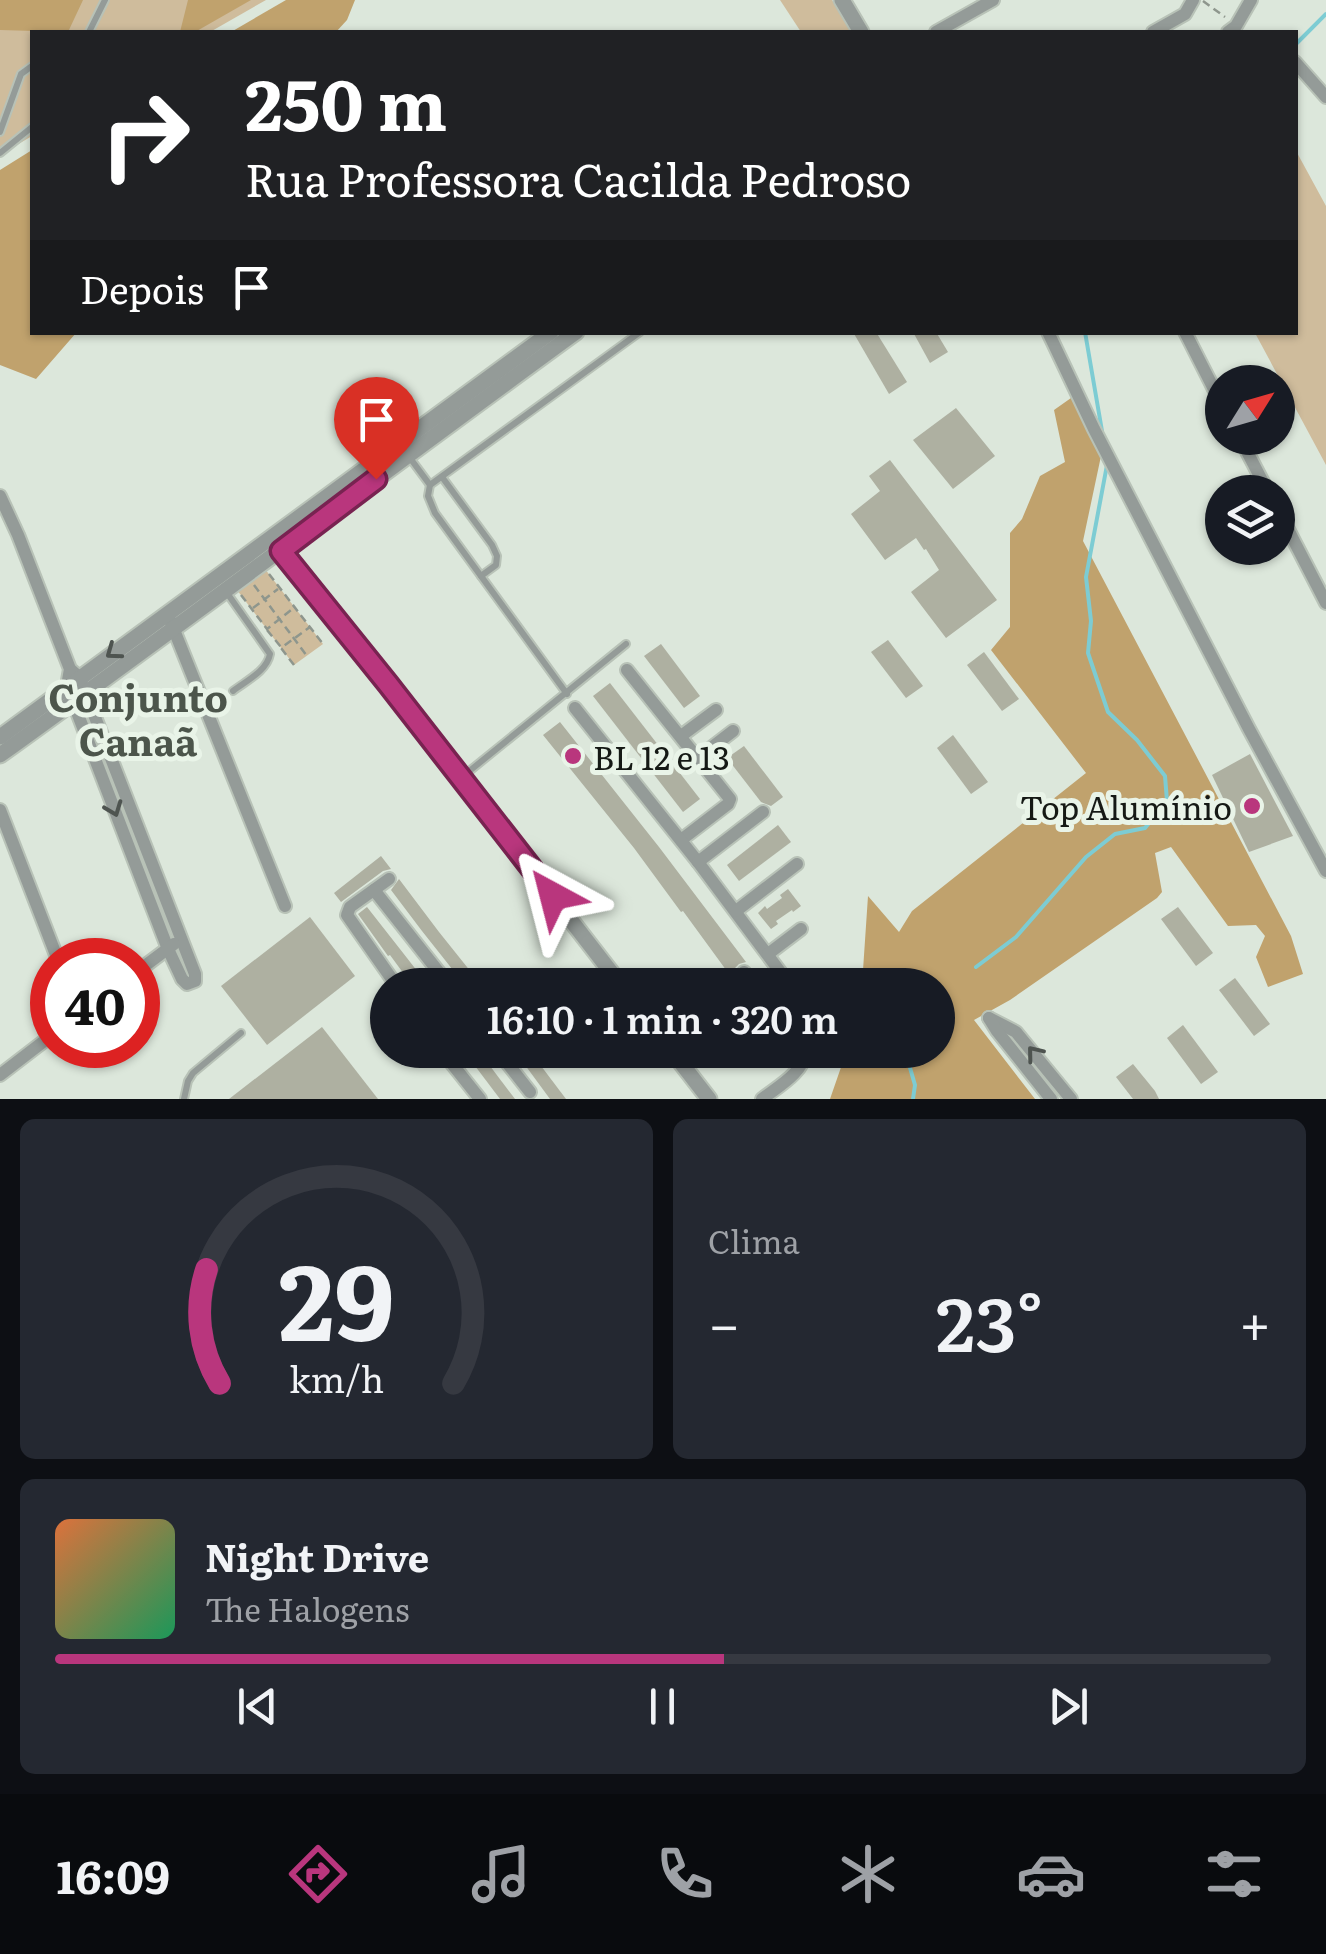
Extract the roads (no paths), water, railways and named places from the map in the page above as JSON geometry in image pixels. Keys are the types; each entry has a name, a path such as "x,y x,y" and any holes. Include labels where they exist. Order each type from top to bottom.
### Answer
{"street":[{"path":"842,0 860,30"},
{"path":"940,30 993,0"},
{"path":"1157,30 1185,14 1193,0"},
{"path":"1237,30 1250,0"},
{"path":"1298,64 1326,97"},
{"path":"0,756 232,591 276,545 548,335"},
{"path":"0,737 72,677 408,455 572,335"},
{"path":"1049,335 1249,730 1326,872"},
{"path":"1187,335 1205,371"},
{"path":"0,496 80,698 168,949 182,979 191,984 195,974 80,698"},
{"path":"1295,543 1326,604"},
{"path":"276,545 608,968"},
{"path":"167,614 285,906"},
{"path":"627,670 730,801 681,840"},
{"path":"576,708 778,968"},
{"path":"681,736 716,710"},
{"path":"698,758 733,732"},
{"path":"0,810 49,938"},
{"path":"698,862 764,812"},
{"path":"736,911 797,864"},
{"path":"385,968 348,914 350,907 389,879"},
{"path":"374,890 436,968"},
{"path":"768,954 801,930"},
{"path":"160,955 180,940"},
{"path":"1051,1099 989,1018 1016,1032 1071,1099"},
{"path":"0,1074 30,1051"},
{"path":"455,1068 480,1099"},
{"path":"511,1068 530,1092"},
{"path":"686,1068 709,1099"},
{"path":"762,1099 800,1068"}],"lane":[{"path":"90,30 105,0"},
{"path":"0,132 22,74 30,68"},
{"path":"0,152 30,129"},
{"path":"567,694 435,513 428,496 430,485 636,335"},
{"path":"408,455 430,485"},
{"path":"442,477 498,556 496,565 481,576"},
{"path":"232,591 270,654 262,669 233,692"},
{"path":"462,778 626,644"},
{"path":"184,1099 188,1081 199,1066 241,1033"}],"waterway":[{"path":"1298,42 1326,14"},
{"path":"1086,335 1102,431"},
{"path":"976,967 1016,937 1086,857 1115,834 1145,828 1167,801 1165,776 1137,740 1108,712 1088,653 1091,621 1086,577 1107,465"},
{"path":"910,1068 915,1085 913,1099"}],"place":[{"name":"BL 12 e 13","path":"573,756"},
{"name":"Top Alumínio","path":"1252,806"}],"district":[{"name":"Conjunto Canaã","path":"138,717"}]}
